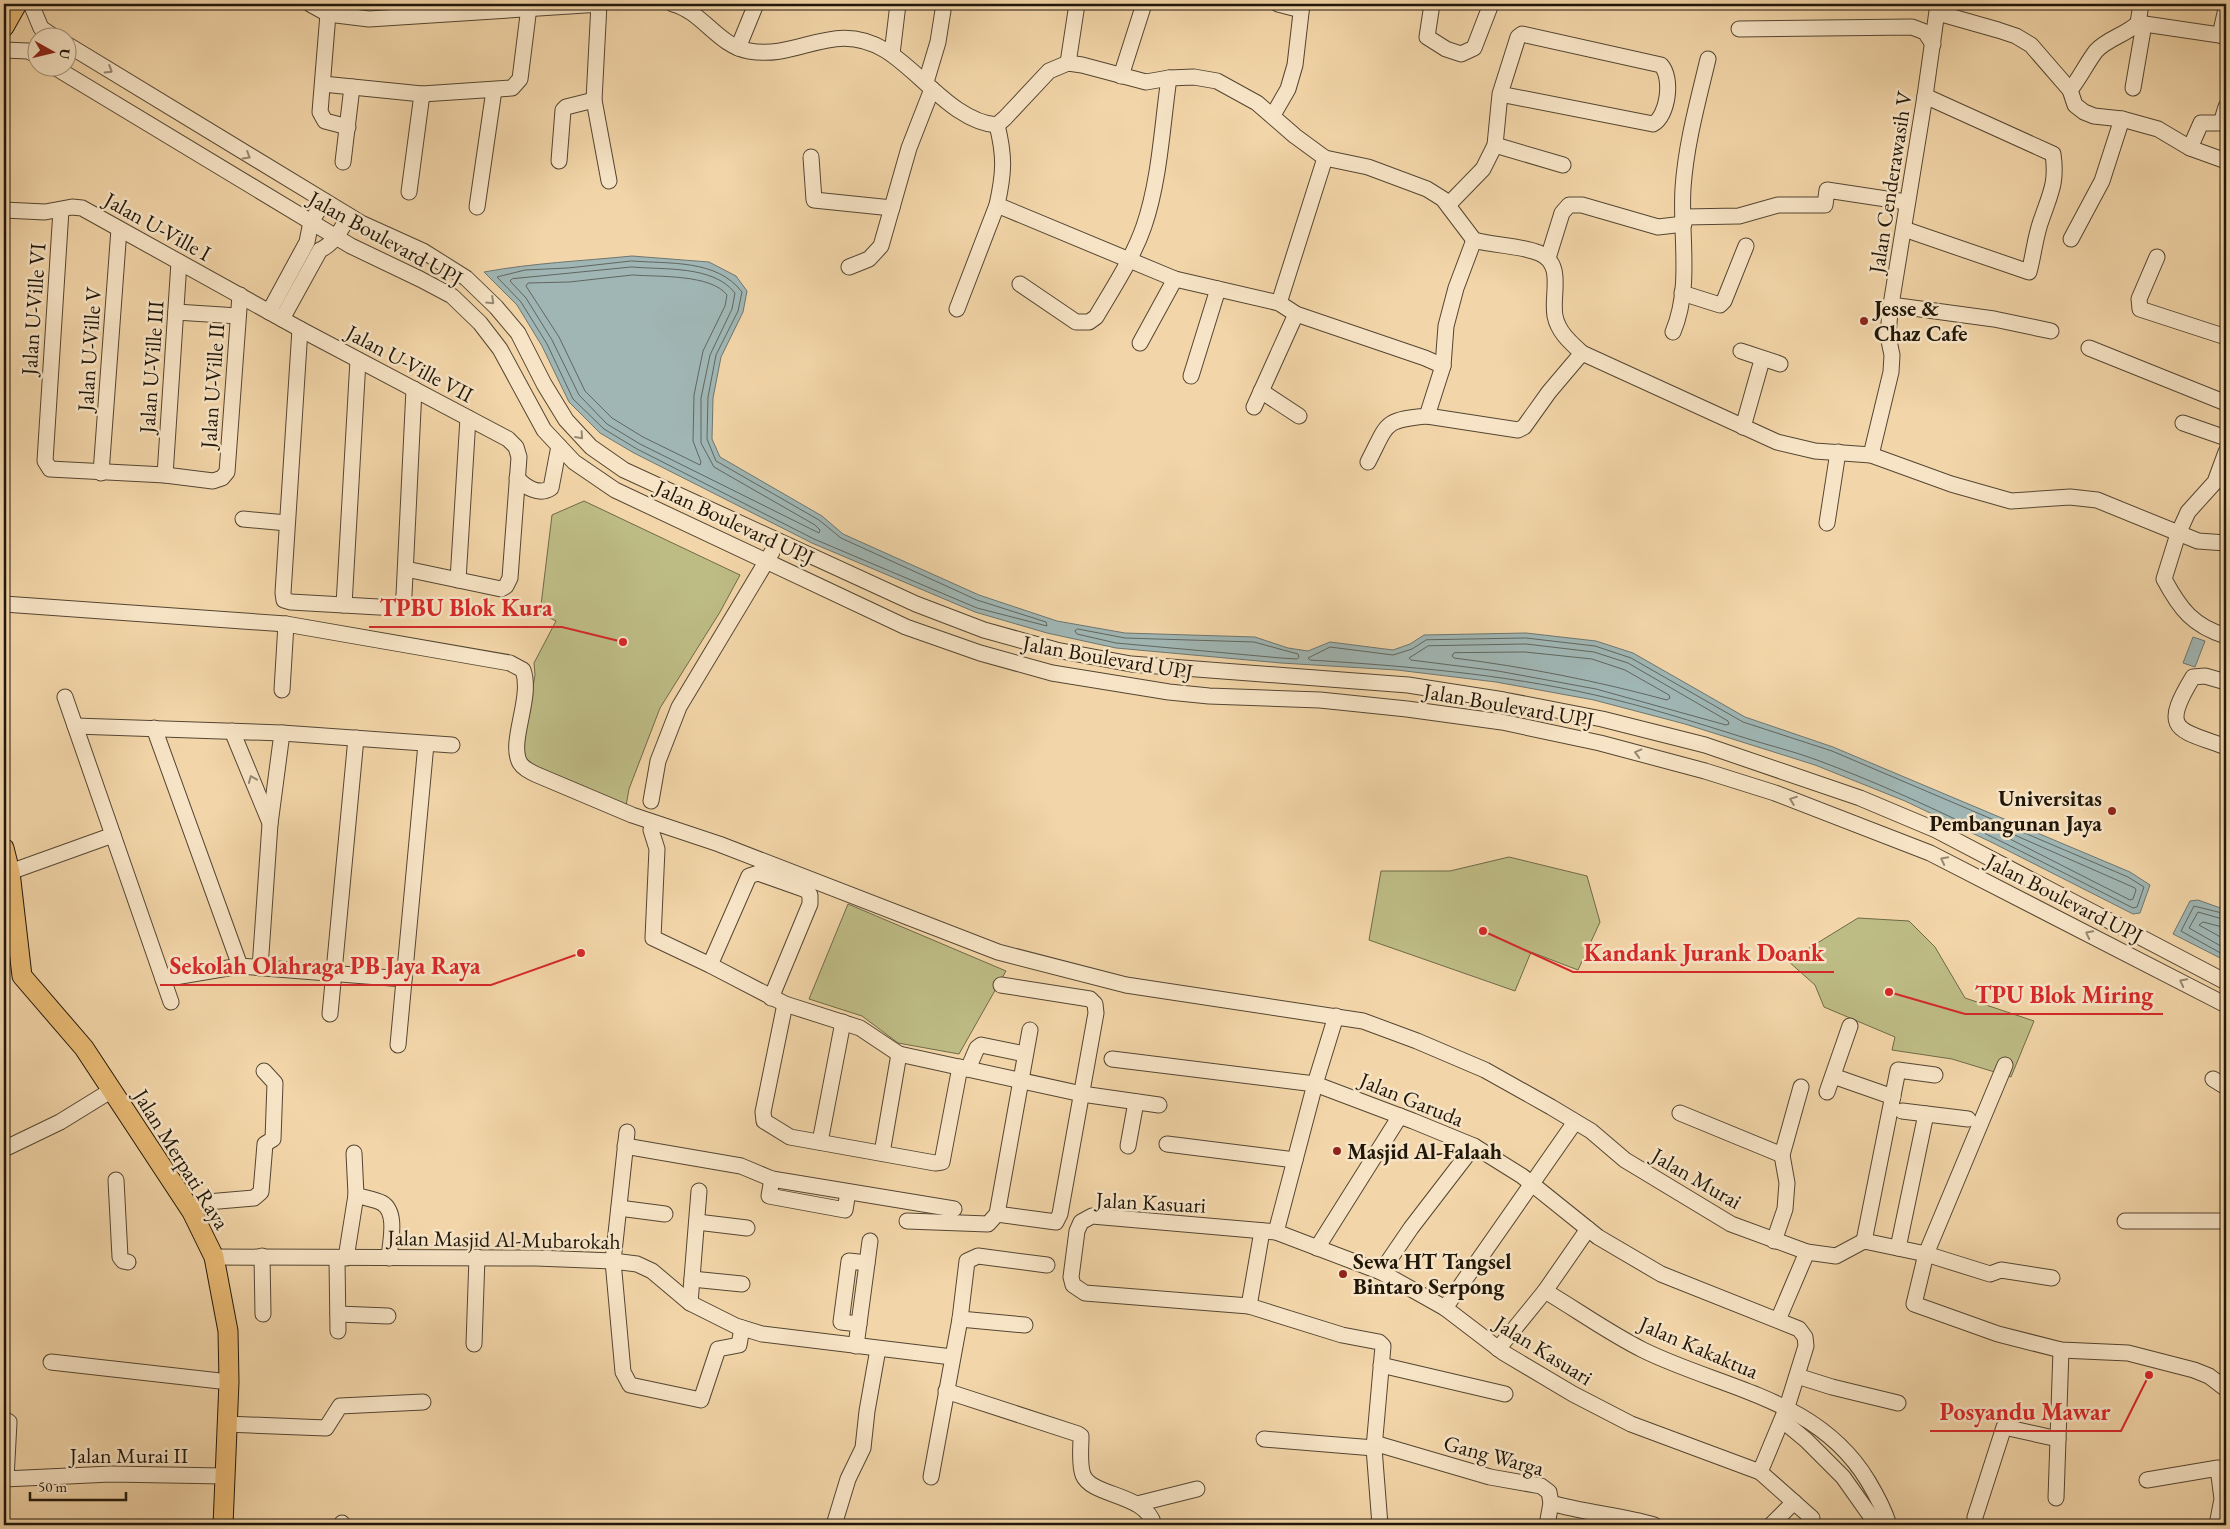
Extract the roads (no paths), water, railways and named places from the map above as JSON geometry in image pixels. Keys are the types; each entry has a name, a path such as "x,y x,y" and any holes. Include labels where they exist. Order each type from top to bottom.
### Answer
{"main road":[{"path":"4,27 16,4"},
{"name":"Jalan Merpati Raya","path":"4,848 10,872 22,976 84,1048 192,1212 214,1257 228,1331 229,1382 223,1525"}],"street":[{"path":"30,4 41,28"},
{"path":"310,4 328,14 352,18 382,18 529,7 600,4 594,100 610,181"},
{"path":"673,4 690,10 719,36 738,48 770,53 818,41 856,38 892,54 929,86 976,120 996,125"},
{"path":"738,48 756,4"},
{"path":"892,54 898,4"},
{"path":"849,267 870,259 881,246 929,86 944,4"},
{"path":"1068,63 1077,4"},
{"path":"1121,76 1144,4"},
{"path":"1273,115 1288,89 1295,66 1301,7 1278,4"},
{"path":"1432,4 1427,37 1446,49 1461,54 1474,48 1491,4"},
{"path":"2133,88 2141,24 2141,4"},
{"path":"323,84 422,94 512,88 520,79 529,7"},
{"path":"1938,8 2016,36 2031,45 2070,90 2075,105 2084,112 2094,116 2122,119 2158,129 2190,148 2226,161"},
{"name":"Jalan Cenderawasih V","path":"1871,455 1891,372 1892,355 1888,336 1891,306 1938,8"},
{"path":"2070,90 2082,76 2096,51 2115,36 2141,24 2223,35 2226,9"},
{"path":"328,14 321,116 325,121 348,127"},
{"path":"1739,29 1912,27 1925,32 1933,44"},
{"path":"1448,205 1484,169 1495,145 1500,94 1518,37 1522,34 1661,65 1668,77 1663,115 1653,124 1500,94"},
{"path":"4,50 28,53"},
{"name":"Jalan Boulevard UPJ","path":"78,51 349,216 423,252 466,278 496,306 518,333 544,384 566,420 591,447 624,470 916,604 984,630 1056,650 1131,664 1418,687 1504,700 1592,717 1705,745 1860,798 1936,830 2226,982"},
{"path":"1672,332 1680,314 1682,293 1683,189 1686,164 1694,116 1708,59"},
{"path":"996,125 1050,71 1068,63 1146,82 1168,78 1194,77 1217,81 1257,103 1295,136 1325,158 1368,167 1427,189 1448,205 1474,240 1538,253 1548,258 1555,270 1554,315 1567,339 1582,353 1743,427 1777,442 1815,451 1871,455 1997,499 2011,501 2070,497 2096,500 2198,541 2226,544"},
{"name":"Jalan Boulevard UPJ","path":"73,78 336,237 452,296 480,323 500,349 544,430 574,462 615,490 906,626 980,652 1052,673 1169,692 1209,696 1320,700 1406,708 1502,722 1600,743 1705,770 1775,793 1930,853 2226,1005"},
{"path":"1020,284 1076,322 1082,323 1096,317 1130,259 1144,225 1154,187 1168,78"},
{"path":"343,162 352,87"},
{"path":"477,207 494,90"},
{"path":"409,192 422,94"},
{"path":"1904,229 2029,272 2042,218 2053,189 2056,172 2053,154 1925,96"},
{"path":"559,161 563,110 566,107 594,100"},
{"path":"2190,148 2202,123 2221,123 2226,107"},
{"path":"2071,239 2102,182 2122,119"},
{"path":"957,309 997,205 1004,150 996,125"},
{"path":"1495,145 1563,165"},
{"path":"811,157 814,200 838,204 892,208"},
{"path":"1279,303 1325,158"},
{"path":"1548,258 1562,213 1569,205 1582,205 1658,227 1684,220 1739,216 1778,205 1825,206 1827,190 1906,202"},
{"path":"276,315 307,242 311,222 324,201"},
{"path":"997,205 1175,279 1279,303 1296,314 1406,351 1443,366"},
{"name":"Jalan U-Ville I","path":"4,210 82,208 276,315"},
{"name":"Jalan U-Ville VI","path":"61,210 45,461 50,469 102,473"},
{"path":"276,315 320,250 328,246 336,237 349,216"},
{"name":"Jalan U-Ville V","path":"102,473 119,229"},
{"path":"1427,416 1443,366 1446,326 1456,288 1474,240"},
{"path":"307,242 320,250"},
{"path":"1682,293 1720,305 1724,301 1746,246"},
{"path":"2156,257 2139,299 2140,308 2226,337"},
{"name":"Jalan U-Ville III","path":"165,475 179,262"},
{"path":"1140,343 1175,279"},
{"path":"1191,376 1218,289"},
{"name":"Jalan U-Ville II","path":"165,475 214,481 222,478 227,472 240,296"},
{"path":"1891,306 1994,319 2051,331"},
{"path":"176,312 238,316"},
{"path":"1254,407 1296,314"},
{"name":"Jalan U-Ville VII","path":"276,315 508,439 516,447 519,457 517,478"},
{"path":"300,329 287,523 284,600 290,602 396,608 402,604 406,569 414,389"},
{"path":"2089,348 2226,403"},
{"path":"1741,351 1762,360 1780,364"},
{"path":"1368,462 1386,427 1397,419 1427,416 1518,430 1524,427 1549,392 1582,353"},
{"path":"344,605 358,360"},
{"path":"1743,427 1762,360"},
{"path":"1261,391 1299,416"},
{"path":"458,580 468,418"},
{"path":"2183,423 2226,438"},
{"path":"517,478 525,487 530,489 547,490 551,488 559,446"},
{"path":"1827,523 1838,452"},
{"path":"2226,452 2215,482 2188,512 2178,534 2164,579 2175,600 2191,619 2226,636"},
{"path":"102,473 165,475"},
{"path":"406,569 501,589 506,586 510,578 517,478"},
{"path":"243,519 287,523"},
{"path":"651,801 658,761 679,707 778,541"},
{"name":"Jalan Murai","path":"4,604 286,624 518,667 524,670 526,679 525,704 517,743 518,757 526,770 632,815 719,844 998,952 1126,985 1363,1021 1485,1070 1592,1131 1625,1160 1731,1224 1807,1252 1836,1256 1864,1241"},
{"path":"282,690 286,624"},
{"path":"2226,682 2205,676 2193,677 2178,702 2176,721 2181,730 2226,747"},
{"path":"65,697 171,1002"},
{"path":"75,726 282,733 452,746"},
{"path":"154,728 240,966"},
{"path":"232,731 270,824"},
{"path":"260,968 270,824 282,733"},
{"path":"330,1014 356,738"},
{"path":"398,1045 426,744"},
{"path":"651,830 657,849 653,938 710,965 778,1001 860,1028 899,1054 1082,1094 1159,1105"},
{"path":"10,872 113,835"},
{"path":"710,965 749,876 758,873 806,890 810,895 810,904 778,1001 763,1112 764,1121 790,1137 935,1163 942,1162 964,1068 977,1048 981,1045 1025,1054"},
{"path":"2132,956 2142,938"},
{"path":"163,979 240,966 404,979"},
{"path":"996,1214 1056,1222 1060,1214 1096,1013 1095,1004 1090,999 1001,985"},
{"path":"1336,1016 1294,1160 1269,1231 1249,1306 1342,1336 1375,1339 1383,1346 1374,1446 1380,1525"},
{"path":"820,1142 842,1022"},
{"path":"1827,1092 1850,1026"},
{"path":"907,1221 988,1224 996,1214 1030,1030"},
{"path":"882,1154 899,1054"},
{"name":"Jalan Garuda","path":"1112,1059 1315,1084 1474,1146 1532,1184 1598,1237 1661,1274 1799,1329 1805,1337 1806,1346 1796,1376"},
{"path":"2005,1065 1926,1254 1914,1304 1998,1334 2061,1350 2128,1353 2194,1370 2209,1376 2226,1389"},
{"path":"192,1212 207,1202 254,1198 261,1192 265,1144 273,1139 275,1086 264,1070"},
{"path":"1935,1076 1898,1070 1864,1241 1926,1254 1990,1274 2001,1270 2052,1278"},
{"path":"1833,1076 1893,1098"},
{"path":"1774,1241 1786,1209 1787,1184 1782,1155 1801,1087"},
{"path":"4,1150 60,1122 112,1090"},
{"path":"1128,1146 1136,1102"},
{"path":"1902,1112 1968,1119"},
{"path":"1680,1113 1782,1155"},
{"path":"1898,1248 1926,1114"},
{"path":"1317,1248 1400,1116"},
{"path":"1444,1308 1575,1122"},
{"path":"742,1328 739,1345 718,1349 701,1400 630,1385 623,1372 614,1260 626,1139 741,1166 772,1178 954,1209"},
{"path":"1168,1144 1294,1160"},
{"path":"1382,1272 1411,1228 1474,1146"},
{"path":"338,1331 342,1258 356,1195 354,1153"},
{"path":"116,1180 120,1257 123,1261 128,1262"},
{"path":"690,1303 700,1190"},
{"path":"356,1195 383,1203 390,1211 392,1220 390,1258"},
{"path":"619,1208 665,1214"},
{"name":"Jalan Kasuari","path":"1249,1306 1084,1293 1073,1285 1071,1277 1076,1231 1081,1222 1092,1216 1269,1231 1382,1272 1444,1308 1498,1348 1573,1394 1631,1424 1760,1472 1812,1518"},
{"path":"2124,1220 2226,1221"},
{"path":"697,1222 747,1228"},
{"path":"1498,1348 1545,1291 1588,1228"},
{"path":"856,1346 859,1324 841,1322 849,1261 867,1264 870,1242"},
{"path":"1778,1320 1807,1252"},
{"path":"262,1256 263,1314"},
{"name":"Jalan Masjid Al-Mubarokah","path":"214,1257 477,1257 614,1260 637,1264 652,1271 690,1303 742,1328 762,1334 952,1358"},
{"path":"474,1344 477,1257"},
{"path":"931,1477 960,1319 967,1261 972,1257 1048,1265"},
{"path":"692,1279 742,1284"},
{"name":"Jalan Kakaktua","path":"1545,1291 1642,1349 1785,1414"},
{"path":"338,1314 388,1316"},
{"path":"960,1319 1025,1325"},
{"path":"834,1525 848,1479 863,1448 878,1349"},
{"path":"2056,1498 2061,1350"},
{"path":"51,1362 156,1376 229,1382"},
{"path":"1381,1365 1505,1394"},
{"path":"1760,1472 1785,1414 1796,1376 1898,1403"},
{"path":"946,1391 1078,1434 1081,1436 1081,1465 1084,1477 1094,1486 1137,1504 1152,1519 1154,1525"},
{"path":"226,1424 326,1428 340,1406 423,1402"},
{"path":"1785,1414 1806,1440 1843,1477 1877,1525"},
{"path":"1785,1414 1838,1442 1867,1479 1884,1508 1889,1525"},
{"path":"4,1419 9,1422 5,1479"},
{"path":"1975,1517 2004,1427 2058,1438"},
{"name":"Gang Warga","path":"1264,1439 1374,1446 1490,1476 1541,1486 1549,1492 1551,1502 1566,1507 1629,1518 1654,1525"},
{"path":"2147,1480 2218,1468 2222,1500 2217,1525"},
{"name":"Jalan Murai II","path":"5,1479 111,1474 224,1476"},
{"path":"1137,1504 1197,1489"},
{"path":"1546,1525 1551,1502"},
{"path":"1771,1525 1794,1502"}],"water":[{"path":"632,256 709,262 736,276 747,291 743,312 721,357 713,398 712,439 720,457 822,516 843,534 979,595 1057,621 1125,633 1255,637 1288,648 1308,651 1330,642 1393,650 1410,644 1424,635 1526,633 1596,641 1633,653 1745,717 1833,747 2130,872 2150,885 2140,913 2133,914 1905,801 1815,765 1685,724 1594,700 1496,682 1397,670 1281,663 1116,648 1047,633 975,612 812,543 634,453 600,433 569,402 542,346 517,305 484,272 539,264"},
{"path":"2193,637 2205,641 2195,667 2183,663"},
{"path":"2198,900 2226,910 2226,961 2173,934 2190,901"}],"place":[{"name":"Jesse & Chaz Cafe","path":"1864,321"},
{"name":"TPBU Blok Kura","path":"623,642"},
{"name":"Universitas Pembangunan Jaya","path":"2112,811"},
{"name":"Kandank Jurank Doank","path":"1483,931"},
{"name":"Sekolah Olahraga PB Jaya Raya","path":"581,953"},
{"name":"TPU Blok Miring","path":"1889,992"},
{"name":"Masjid Al-Falaah","path":"1337,1151"},
{"name":"Sewa HT Tangsel Bintaro Serpong","path":"1343,1274"},
{"name":"Posyandu Mawar","path":"2149,1375"}]}
